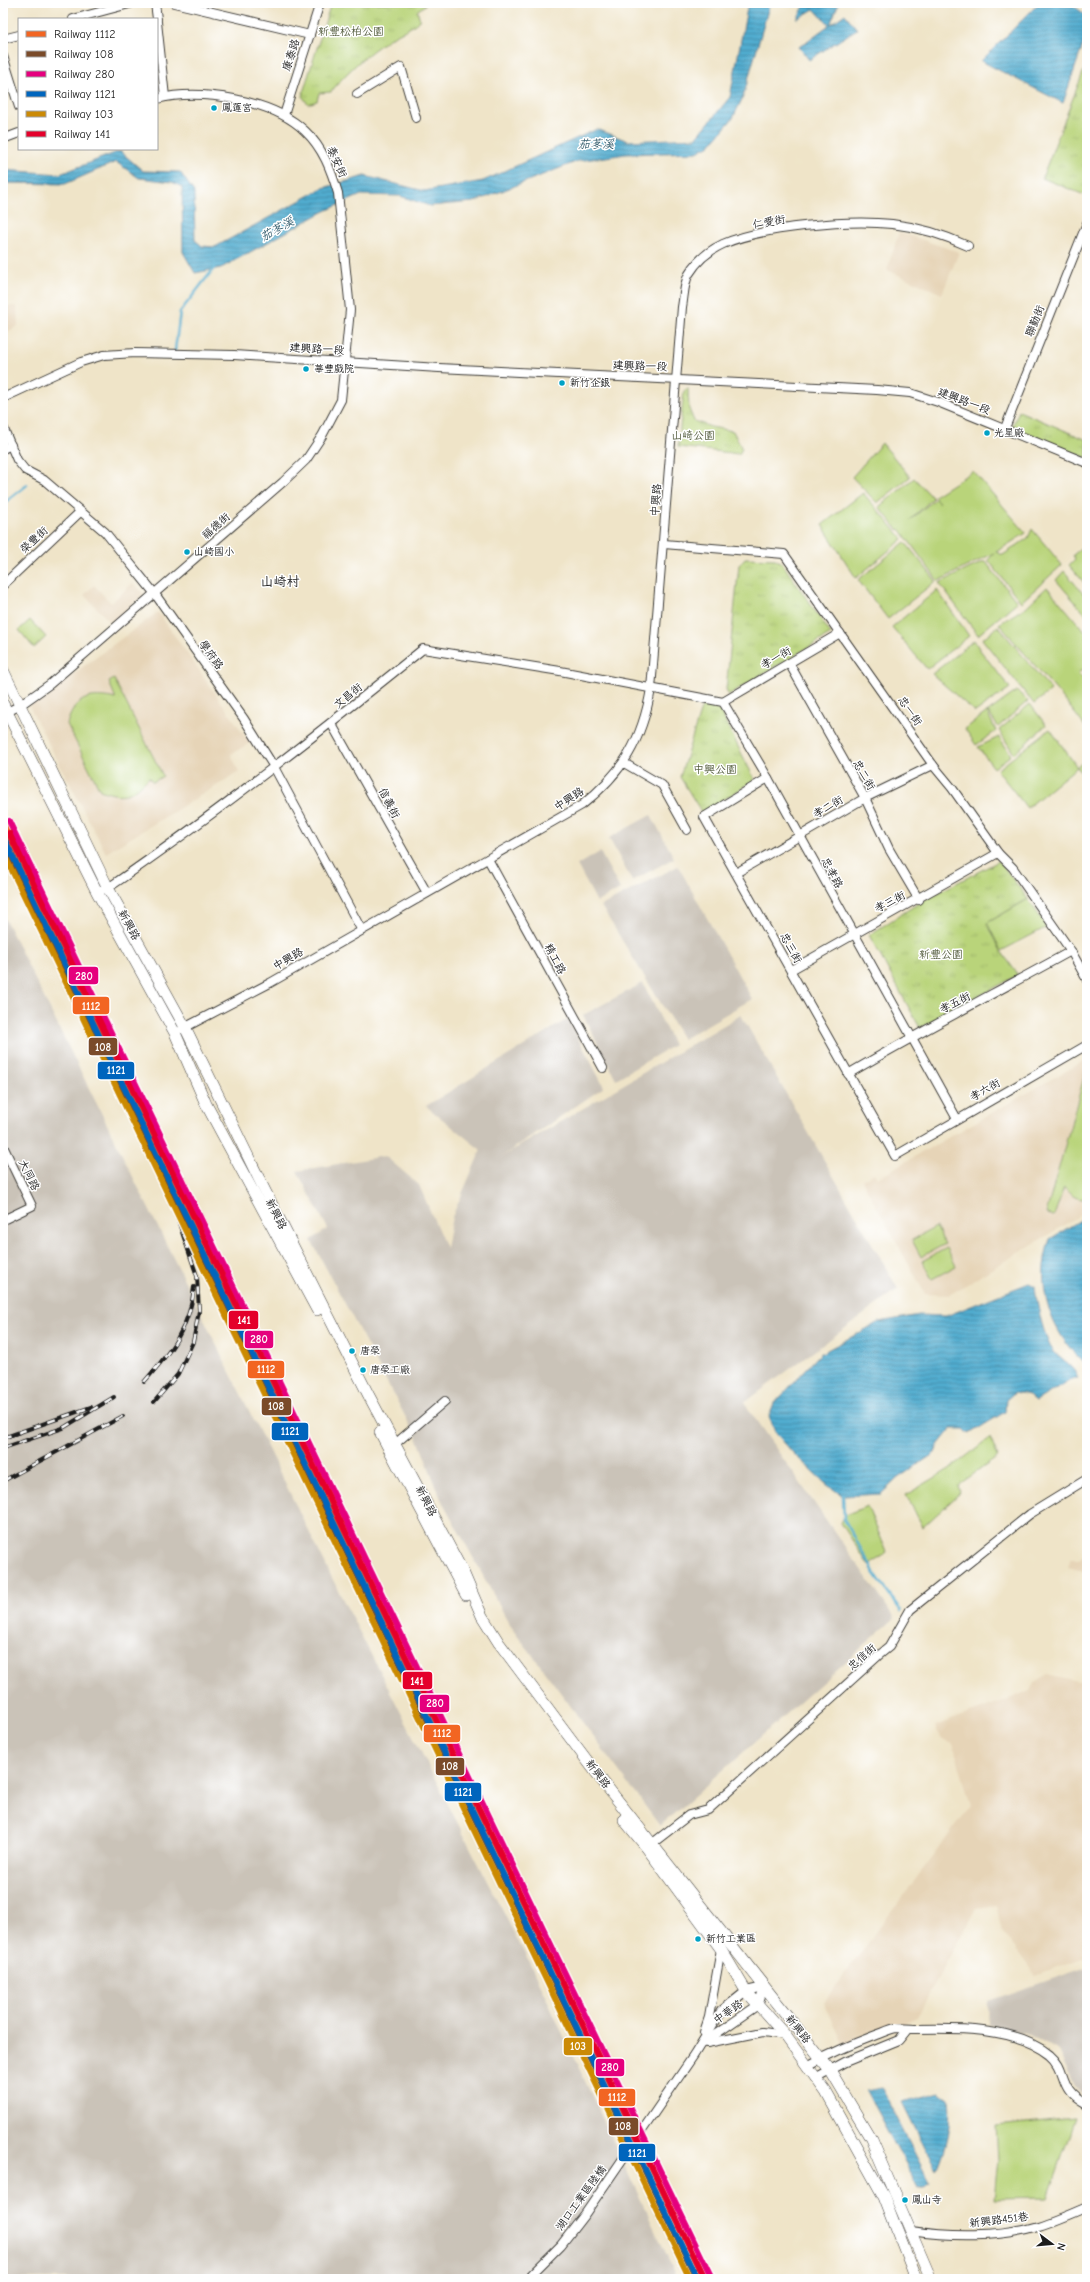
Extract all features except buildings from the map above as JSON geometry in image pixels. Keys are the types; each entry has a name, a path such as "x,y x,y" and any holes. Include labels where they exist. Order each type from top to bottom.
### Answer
{"main road":[{"name":"新興路","path":"3,670 19,706 108,888 185,1027 263,1187 368,1394 464,1572 482,1616 499,1643 650,1846 721,1949 746,1991 785,2035 816,2078 844,2122 884,2197 916,2279"},
{"name":"新興路","path":"5,708 97,892 175,1033 206,1104 362,1395 482,1628 594,1781 650,1846 830,2070 871,2139 931,2279"}],"street":[{"path":"77,18 132,3"},
{"path":"155,3 157,18"},
{"path":"174,3 310,35"},
{"name":"康泰路","path":"284,115 320,3"},
{"path":"3,39 18,35"},
{"path":"158,40 161,98"},
{"path":"3,56 18,104"},
{"path":"357,94 401,67 416,118"},
{"name":"泰安街","path":"161,98 223,98 284,115 305,131 318,146 332,174 341,214 350,310 345,361"},
{"path":"3,139 18,133"},
{"name":"聯勤街","path":"1005,428 1087,223"},
{"name":"仁愛街","path":"677,378 682,307 688,275 709,252 723,244 772,231 806,227 890,224 911,227 968,246"},
{"name":"建興路一段","path":"3,398 81,362 104,355 135,353 345,361 438,368 677,378 910,393 1005,428 1087,463"},
{"name":"福德街","path":"5,708 19,706 50,684 155,594 306,460 336,413 341,400 345,361"},
{"name":"中興路","path":"175,1033 270,983 361,929 582,805 606,785 624,763 641,732 651,689 677,378"},
{"name":"學府路","path":"3,427 7,447 25,470 44,480 105,532 155,594 244,719 274,767 361,929"},
{"name":"榮豐街","path":"3,585 80,512"},
{"name":"忠一街","path":"664,544 784,554 933,765 952,788 998,853 1013,868 1071,951 1087,980"},
{"name":"孝一街","path":"723,702 840,633"},
{"name":"文昌街","path":"97,892 108,888 189,832 331,723 423,649 560,671 651,689"},
{"name":"忠二街","path":"789,663 865,798 889,849 919,900"},
{"path":"651,689 723,702"},
{"name":"忠孝路","path":"723,702 768,778 853,934 957,1119"},
{"name":"信義街","path":"331,723 427,893"},
{"path":"624,763 662,785 687,830"},
{"name":"孝二街","path":"736,873 865,798 933,765"},
{"name":"忠三街","path":"768,778 704,817 895,1156"},
{"name":"孝三街","path":"791,970 853,934 919,900 998,853"},
{"name":"精工路","path":"488,859 603,1068"},
{"name":"孝五街","path":"848,1074 912,1037 977,1004 1071,951"},
{"name":"孝六街","path":"895,1156 1087,1045"},
{"name":"大同路","path":"3,1146 32,1206 3,1220"},
{"path":"395,1444 445,1401"},
{"name":"忠信街","path":"650,1846 689,1815 708,1810 889,1647 910,1610 1030,1514 1087,1479"},
{"path":"700,2045 709,2017 721,1949"},
{"name":"中華路","path":"700,2045 721,2011 746,1991 764,1987"},
{"name":"中華路","path":"700,2045 758,2005 764,1987"},
{"path":"807,2066 839,2049 897,2028 906,2030 963,2028 999,2034 1025,2041 1051,2056 1060,2070 1065,2086 1075,2098 1087,2104"},
{"path":"816,2078 830,2070 899,2040 906,2030"},
{"path":"700,2045 730,2037 763,2032 785,2035"},
{"name":"湖口工業區陸橋","path":"527,2279 561,2245 585,2214 700,2045"},
{"name":"新興路451巷","path":"911,2231 955,2237 1012,2232 1038,2227 1087,2207"}],"shaded area":[{"path":"899,232 959,252 942,294 887,270"},
{"path":"3,306 17,306 18,326 3,334"},
{"path":"133,583 144,594 112,624 84,595 94,585 111,603"},
{"path":"158,612 250,743 231,754 239,772 106,853 29,706"},
{"path":"651,815 674,858 632,881 609,838"},
{"path":"600,852 620,889 597,902 577,865"},
{"path":"678,866 752,999 683,1039 601,906"},
{"path":"3,915 341,1596 530,1964 678,2279 3,2279"},
{"path":"643,983 674,1045 616,1079 583,1015"},
{"path":"741,1015 898,1289 744,1403 895,1618 660,1826 510,1625 441,1499 419,1442 311,1240 328,1229 297,1171 385,1156 419,1185 446,1248 452,1217 481,1150 426,1106 568,1019 604,1087 501,1157"},
{"path":"1087,1059 1087,1211 949,1295 925,1294 862,1180 874,1173 877,1178"},
{"path":"1087,1552 1087,1572 1068,1567 1071,1559 1079,1559"},
{"path":"1047,1675 1087,1684 1087,1956 1035,1975 1002,1931 996,1905 976,1908 917,2017 845,2048 824,2002 971,1805 953,1744 941,1739 935,1726 1030,1691 1034,1682"},
{"path":"1087,1967 1087,2097 1075,2086 1058,2051 1026,2033 987,2026 988,2001"}],"green space":[{"name":"新豐松柏公園","path":"331,3 424,3 425,5 417,11 420,19 417,22 365,57 331,92 319,93 317,101 308,104 302,96"},
{"path":"1087,62 1087,196 1042,178"},
{"name":"山崎公園","path":"688,388 689,409 694,421 711,427 733,431 742,449 739,454 678,447 684,391"},
{"path":"1019,411 1087,440 1087,458 1012,427"},
{"path":"882,443 910,477 877,503 852,477"},
{"path":"973,471 1026,533 996,552 1003,555 1028,538 1032,529 1062,565 1021,602 988,560 994,553 938,581 900,529 898,530 879,507 914,478 933,498 910,520 935,499 939,503 934,496"},
{"path":"863,493 903,539 856,578 822,525"},
{"path":"905,542 936,581 888,619 858,580"},
{"path":"1087,544 1087,586 1069,565 1075,559 1073,555"},
{"path":"745,558 775,559 782,563 831,634 728,695 726,689 739,565"},
{"path":"985,561 1017,602 978,635 939,583"},
{"path":"1064,571 1087,598 1087,616 1056,580"},
{"path":"1047,587 1087,634 1087,666 1078,673 1087,684 1087,729 1063,698 999,624 1026,607"},
{"path":"937,590 969,636 927,669 892,627"},
{"path":"30,620 46,637 34,648 19,630"},
{"path":"998,626 1051,690 1034,704 982,639"},
{"path":"974,640 1010,688 975,712 932,674"},
{"path":"114,679 163,776 153,782 149,777 138,788 128,794 122,795 100,790 67,724 74,708 85,699 91,697 107,697 116,699 109,682"},
{"path":"1017,691 1028,701 998,727 988,712"},
{"path":"1030,704 1046,725 1014,754 999,730"},
{"name":"中興公園","path":"708,705 719,709 755,780 702,813 680,777 702,706"},
{"path":"987,712 996,731 976,745 965,729"},
{"path":"1050,729 1077,767 1027,808 997,770"},
{"path":"999,737 1011,755 994,768 978,747"},
{"path":"1087,759 1087,782 1077,767"},
{"name":"新豐公園","path":"999,861 1028,899 987,923 1001,951 1018,975 920,1028 869,935 922,901"},
{"path":"1028,899 1047,927 1001,951 987,923"},
{"path":"1086,1070 1087,1199 1080,1199 1074,1196 1064,1187 1054,1216 1046,1214"},
{"path":"936,1227 945,1244 921,1257 912,1240"},
{"path":"947,1248 956,1266 932,1279 922,1261"},
{"path":"990,1438 998,1457 958,1485 960,1493 923,1527 906,1495 951,1468"},
{"path":"867,1506 887,1552 869,1566 841,1523 845,1515"},
{"path":"1075,2118 1048,2198 994,2199 998,2159 996,2126"}],"water":[{"name":"茄苳溪","path":"748,3 770,3 743,97 733,118 710,145 697,152 626,154 578,161 474,202 430,206 400,196 361,195 323,212 221,268 195,273 183,252 182,187 172,182 139,178 116,162 65,184 3,183 3,170 60,174 120,151 143,171 180,172 194,192 195,240 202,246 215,247 323,188 365,176 424,191 483,181 597,129 628,141 696,138 730,97"},
{"path":"806,3 836,3 838,5 830,25 845,14 857,29 809,60 799,47 829,25 814,9 797,19"},
{"path":"1039,3 1070,3 1087,16 1087,33 1063,103 981,61"},
{"path":"1087,1216 1087,1367 1074,1354 1055,1324 1045,1292 1044,1274 1045,1257 1050,1239"},
{"path":"1029,1283 1035,1286 1041,1319 1049,1344 1052,1349 1074,1370 1078,1379 1070,1380 1036,1401 1029,1395 1015,1392 1006,1400 1005,1412 969,1434 964,1429 951,1429 938,1445 935,1453 898,1478 881,1494 843,1496 826,1484 793,1453 775,1432 769,1417 774,1404 820,1354 879,1322 919,1315 946,1316"},
{"path":"881,2088 930,2183 925,2188 918,2188 866,2091"},
{"path":"940,2092 949,2098 950,2117 943,2152 936,2170 902,2102"}],"waterway":[{"path":"174,358 180,312 215,267"},
{"path":"3,504 27,485"},
{"path":"843,1496 844,1519 874,1572 901,1611"}],"railway":[{"path":"3,850 168,1191 197,1276 199,1311 193,1342 178,1374 154,1402"},
{"path":"144,1382 162,1361 177,1339 188,1314 194,1287"},
{"path":"3,1448 63,1428 114,1397"},
{"path":"3,1438 91,1407"},
{"path":"3,1481 123,1416"}],"rail line":[{"name":"280","path":"9,821 711,2276"},
{"name":"1112","path":"3,824 705,2279"},
{"name":"141","path":"9,833 704,2276"},
{"name":"1121","path":"3,836 698,2279"},
{"name":"108","path":"3,840 697,2279"},
{"name":"103","path":"3,852 690,2279"}],"place":[{"name":"鳳蓮宮","path":"214,108"},
{"name":"華豐戲院","path":"306,369"},
{"name":"新竹企銀","path":"562,383"},
{"name":"光星廠","path":"987,433"},
{"name":"山崎國小","path":"187,552"},
{"name":"唐榮","path":"352,1351"},
{"name":"唐榮工廠","path":"363,1370"},
{"name":"新竹工業區","path":"698,1939"},
{"name":"鳳山寺","path":"905,2200"}],"district":[{"name":"山崎村","path":"280,581"}]}
